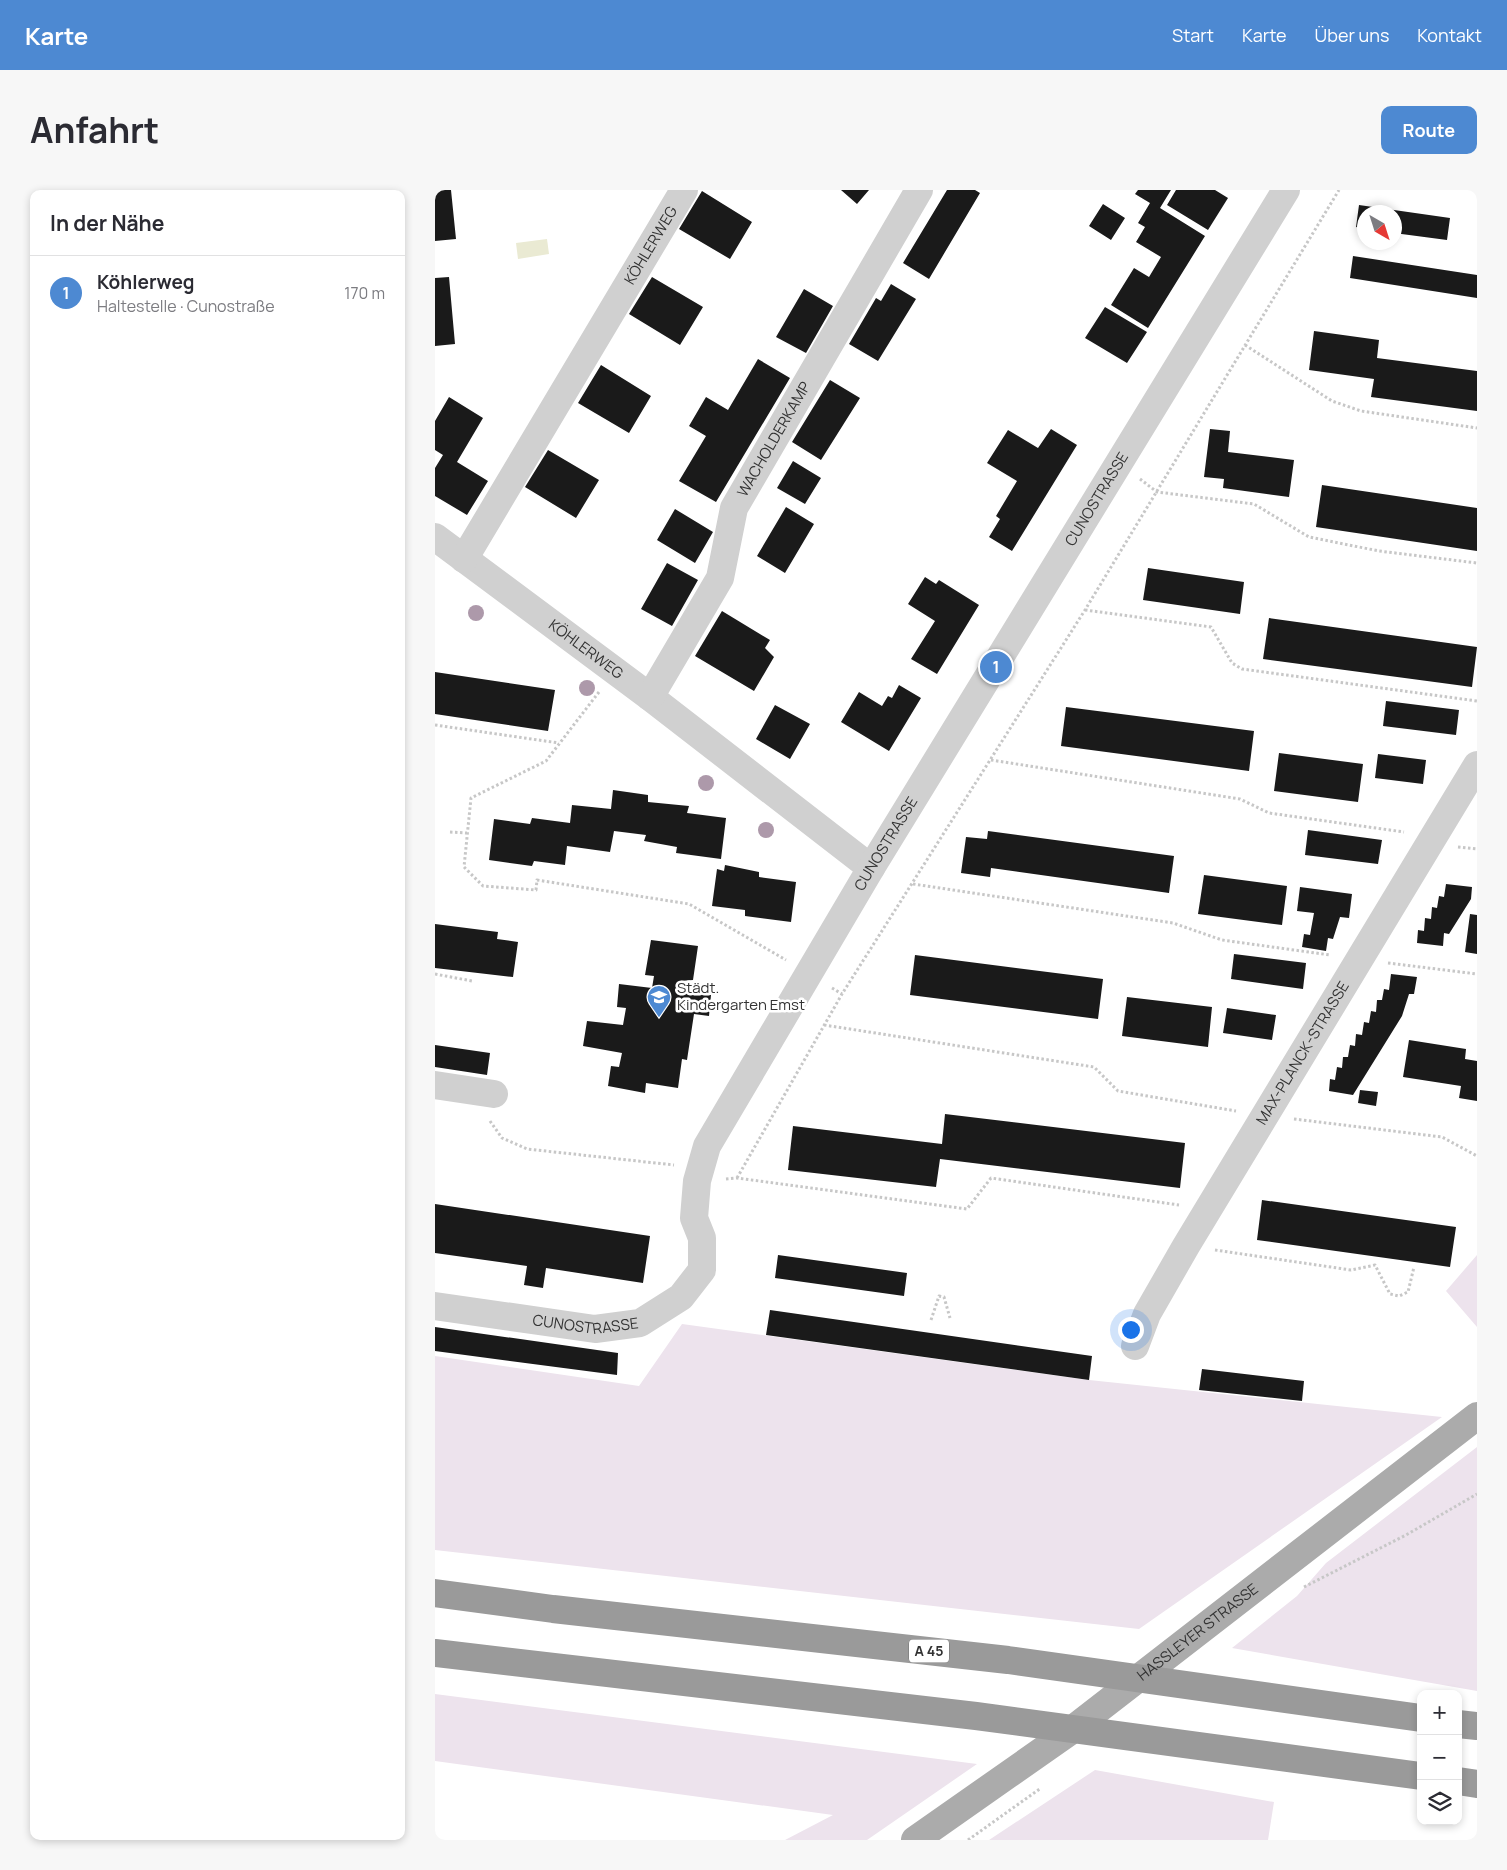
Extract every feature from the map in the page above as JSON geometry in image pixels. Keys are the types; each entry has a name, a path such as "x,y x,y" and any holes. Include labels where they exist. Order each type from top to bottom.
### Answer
{"highway":[{"name":"A 45","path":"435,1593 553,1610 1008,1660 1417,1717"},
{"path":"435,1653 976,1716 1417,1775"},
{"path":"1462,1724 1477,1726"},
{"path":"1462,1782 1477,1784"}],"main road":[{"name":"HASSLEYER STRASSE","path":"915,1840 962,1809 1069,1732 1477,1416"}],"street":[{"name":"KÖHLERWEG","path":"465,559 684,190"},
{"name":"WACHOLDERKAMP","path":"650,697 720,578 734,508 919,190"},
{"name":"CUNOSTRASSE","path":"435,1306 595,1329 640,1323 681,1297 702,1270 702,1238 694,1218 699,1174 707,1146 810,975 871,868 1286,190"},
{"name":"KÖHLERWEG","path":"435,537 650,697 871,868"},
{"name":"MAX-PLANCK-STRASSE","path":"1135,1346 1147,1314 1186,1246 1477,765"},
{"path":"435,1085 494,1094"}],"path":[{"path":"737,1178 842,994 1085,610 1339,190"},
{"path":"1245,345 1332,401 1361,412 1477,428"},
{"path":"1119,464 1157,492 1254,504 1309,537 1379,550 1477,563"},
{"path":"1085,610 1211,627 1232,663 1242,669 1477,701"},
{"path":"615,671 546,760 471,798 464,867 483,886 536,890 537,880 689,904 842,994"},
{"path":"435,725 559,743"},
{"path":"991,760 1240,799 1269,813 1413,833 1431,843"},
{"path":"450,832 467,833"},
{"path":"913,884 1173,923 1221,940 1477,974"},
{"path":"435,974 472,981"},
{"path":"824,1025 1094,1066 1119,1091 1266,1116 1442,1136 1477,1156"},
{"path":"494,1094 489,1120 502,1138 527,1149 699,1174 967,1209 991,1178 1209,1209"},
{"path":"1186,1246 1351,1270 1375,1265 1390,1294 1399,1296 1408,1292 1414,1267"},
{"path":"931,1320 939,1296 944,1297 950,1318"},
{"path":"1298,1590 1406,1535 1477,1494"},
{"path":"968,1840 1006,1814"}],"shaded area":[{"path":"547,239 549,254 518,259 516,243"},
{"path":"1477,1255 1477,1327 1446,1291"},
{"path":"682,1324 1089,1380 1442,1417 1139,1629 435,1550 435,1356 639,1386"},
{"path":"1477,1447 1477,1691 1232,1648 1297,1596 1326,1563"},
{"path":"435,1694 977,1764 867,1840 785,1840 833,1815 435,1761"},
{"path":"1095,1770 1274,1802 1268,1840 989,1840"}],"building":[{"path":"435,190 451,190 456,239 435,241"},
{"path":"841,190 869,190 857,204"},
{"path":"947,190 975,190 980,193 929,279 903,263"},
{"path":"1138,190 1171,190 1160,208 1205,236 1148,328 1111,305 1134,268 1149,277 1161,257 1136,242 1145,227 1138,223 1150,203 1135,194"},
{"path":"1176,190 1215,190 1228,198 1208,230 1167,205"},
{"path":"702,191 752,222 730,259 679,229"},
{"path":"1103,204 1125,218 1111,240 1089,226"},
{"path":"1402,211 1450,218 1447,240 1402,234"},
{"path":"1353,256 1477,275 1477,298 1350,278"},
{"path":"449,277 455,344 435,346 435,278"},
{"path":"652,277 703,307 680,345 629,314"},
{"path":"891,284 916,299 878,361 849,344 876,298 881,301"},
{"path":"804,289 833,306 806,353 776,337"},
{"path":"1105,307 1147,332 1127,363 1085,338"},
{"path":"1314,331 1379,340 1377,358 1477,371 1477,411 1371,397 1374,379 1309,370"},
{"path":"758,359 790,378 716,502 679,481 706,436 689,426 706,397 728,410"},
{"path":"601,365 651,396 629,433 578,403"},
{"path":"830,380 860,398 821,460 792,442"},
{"path":"449,397 483,418 457,462 488,481 467,515 435,496 435,468 443,455 435,450 435,421"},
{"path":"1051,429 1077,445 1012,551 989,537 1000,519 996,516 1017,481 987,463 1008,430 1038,448"},
{"path":"1210,429 1230,431 1228,452 1294,460 1289,497 1223,488 1224,479 1204,477"},
{"path":"548,450 599,480 576,518 525,487"},
{"path":"793,461 821,478 805,504 777,488"},
{"path":"1322,485 1477,508 1477,551 1316,527"},
{"path":"786,507 814,524 785,573 757,556"},
{"path":"675,509 713,532 695,563 657,540"},
{"path":"667,563 698,580 672,626 641,609"},
{"path":"1148,568 1244,582 1240,614 1143,600"},
{"path":"925,577 936,584 939,580 979,605 937,674 911,659 935,621 908,604"},
{"path":"722,611 770,640 765,648 774,657 754,691 695,656"},
{"path":"1269,618 1477,647 1472,687 1263,659"},
{"path":"435,672 555,690 548,731 435,714"},
{"path":"899,685 921,698 889,751 841,722 859,692 882,706 888,696 892,698"},
{"path":"1386,701 1459,710 1456,735 1383,726"},
{"path":"775,705 810,724 790,759 756,739"},
{"path":"1066,707 1254,731 1249,771 1061,746"},
{"path":"1279,753 1363,764 1358,802 1274,791"},
{"path":"1378,754 1426,760 1423,784 1375,778"},
{"path":"613,790 648,795 648,802 689,806 687,813 726,818 721,859 676,853 677,847 644,841 646,835 614,831 610,852 567,846 565,865 534,861 532,866 489,860 494,819 530,824 532,818 570,823 572,805 611,809"},
{"path":"1308,830 1382,840 1378,864 1305,855"},
{"path":"988,831 1174,856 1169,893 991,868 990,877 961,873 966,837 987,839"},
{"path":"725,865 759,872 759,877 796,882 791,922 745,916 745,910 712,906 717,869 724,871"},
{"path":"1204,875 1287,886 1282,925 1198,914"},
{"path":"1446,884 1472,887 1471,899 1449,934 1444,933 1443,946 1417,943 1418,930 1424,931 1425,918 1431,919 1432,907 1437,908 1439,896 1444,897"},
{"path":"1300,887 1352,894 1349,918 1340,917 1333,939 1328,938 1326,951 1302,947 1304,934 1310,935 1314,913 1297,911"},
{"path":"1470,914 1477,915 1477,954 1465,952"},
{"path":"435,924 498,932 497,939 518,942 513,977 435,968"},
{"name":"Städt. Kindergarten Emst","path":"651,940 698,946 693,980 680,981 677,992 711,995 709,1016 694,1014 687,1060 682,1059 678,1088 646,1083 645,1093 608,1086 611,1066 619,1067 622,1053 583,1046 587,1021 623,1025 626,1008 617,1007 619,984 652,988 654,976 645,975"},
{"path":"1234,954 1306,963 1303,989 1231,979"},
{"path":"915,955 1103,979 1098,1019 910,995"},
{"path":"1391,974 1417,977 1414,994 1409,994 1402,1016 1353,1095 1329,1091 1330,1079 1335,1080 1337,1067 1342,1068 1343,1057 1348,1057 1350,1045 1355,1046 1356,1034 1362,1035 1364,1022 1369,1023 1371,1011 1376,1012 1377,1000 1382,1000 1384,989 1389,990"},
{"path":"1127,997 1212,1007 1208,1047 1122,1036"},
{"path":"1227,1008 1276,1015 1272,1040 1223,1033"},
{"path":"1409,1040 1466,1049 1465,1059 1477,1061 1477,1101 1459,1098 1461,1086 1403,1077"},
{"path":"435,1045 490,1053 487,1075 435,1067"},
{"path":"1360,1090 1378,1092 1376,1106 1358,1103"},
{"path":"945,1114 1185,1143 1180,1188 940,1159 936,1187 788,1170 793,1126 942,1144"},
{"path":"1262,1200 1456,1227 1450,1267 1257,1240"},
{"path":"435,1204 650,1236 643,1283 546,1268 543,1288 524,1285 527,1266 435,1253"},
{"path":"778,1255 907,1273 904,1296 775,1278"},
{"path":"770,1310 1092,1356 1089,1380 766,1335"},
{"path":"435,1327 618,1353 617,1375 435,1351"},
{"path":"1202,1369 1304,1381 1302,1401 1199,1390"}],"place":[{"name":"Köhlerweg","path":"996,667"},
{"name":"Städt. Kindergarten Emst","path":"659,1018"}]}
